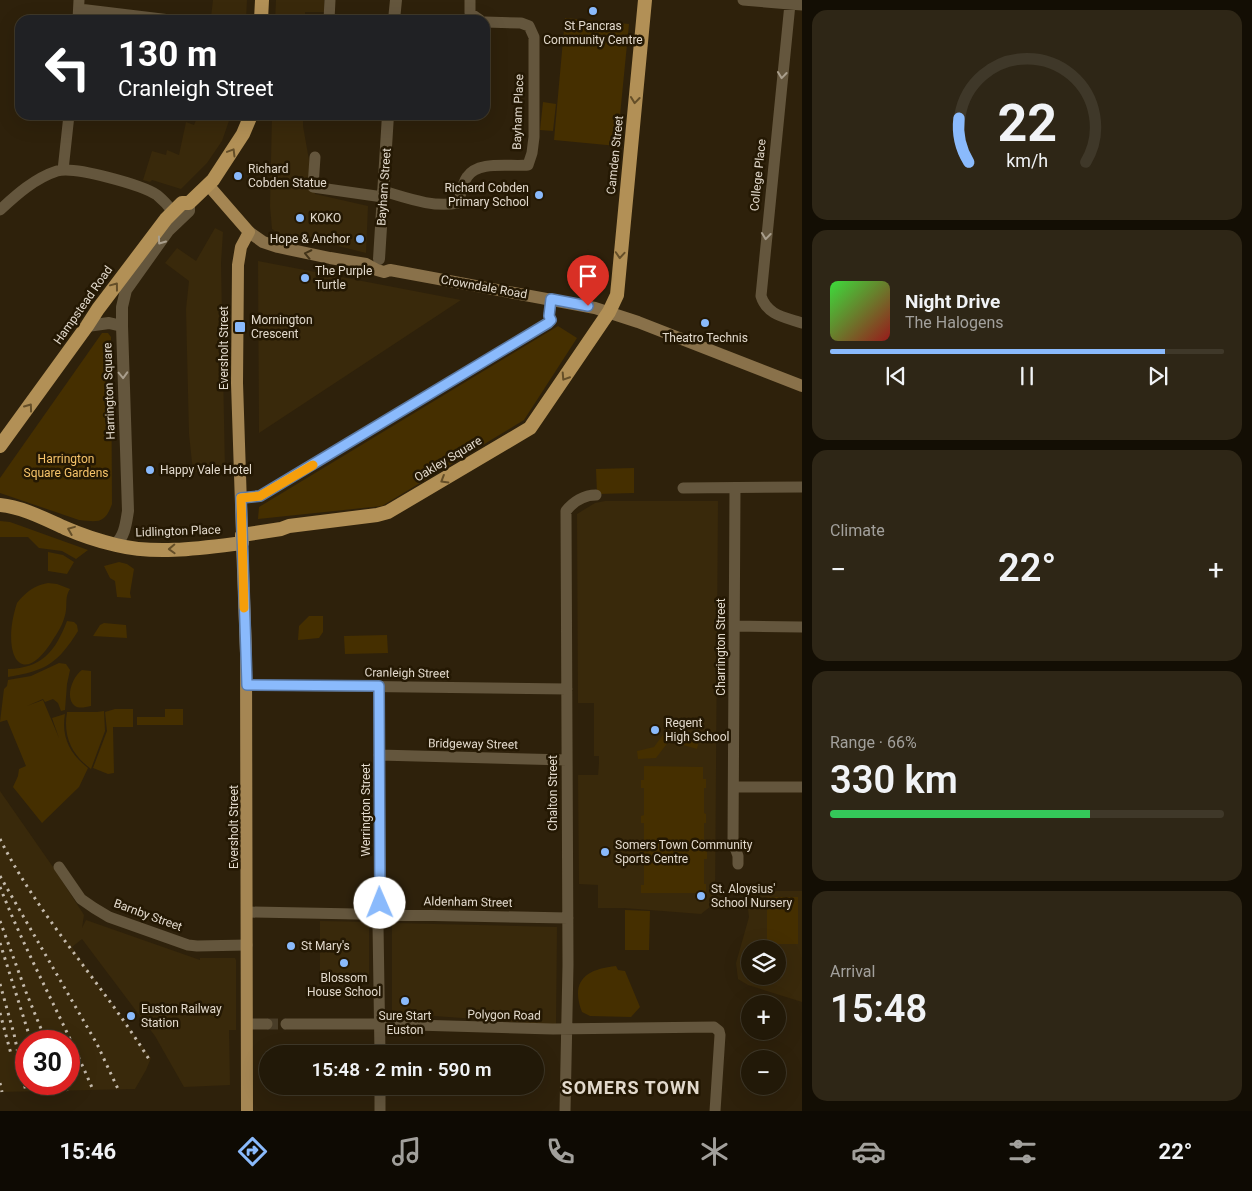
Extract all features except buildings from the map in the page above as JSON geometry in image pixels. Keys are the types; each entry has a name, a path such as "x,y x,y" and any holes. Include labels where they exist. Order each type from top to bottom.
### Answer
{"highway":[{"path":"262,0 262,15"},
{"name":"Camden Street","path":"610,312 618,290 622,226 645,0"},
{"name":"Hampstead Road","path":"0,446 88,326 98,309 166,219 182,203 189,203 205,190 243,134 249,120"},
{"name":"Oakley Square","path":"242,539 289,526 388,512 533,425 586,344 610,312"},
{"path":"0,505 18,509 115,545"},
{"name":"Lidlington Place","path":"115,545 126,548 156,550 198,548 242,539"}],"main road":[{"path":"205,190 249,232"},
{"name":"Crowndale Road","path":"249,232 263,242 278,247 366,264 384,272 390,270 587,305 610,312 802,386"},
{"name":"Eversholt Street","path":"241,498 237,383 238,264 241,248 249,232"},
{"path":"241,498 242,539"},
{"name":"Eversholt Street","path":"242,539 247,685 247,1111"}],"street":[{"path":"329,15 330,0"},
{"path":"394,15 396,0"},
{"path":"470,0 470,12 474,15"},
{"path":"743,0 797,3"},
{"name":"College Place","path":"797,3 761,296 764,306 772,312 802,323"},
{"path":"79,10 124,15"},
{"name":"Bayham Place","path":"315,157 313,187 383,194 447,206 458,203 466,177 476,168 528,165 534,137 534,37 529,26 521,23 490,22"},
{"path":"63,170 68,120"},
{"name":"Bayham Street","path":"378,259 388,120"},
{"path":"0,210 29,186 47,175 63,170 90,173 151,192 166,203 173,212"},
{"path":"122,326 122,307 126,290 168,231 189,211 189,203"},
{"path":"366,264 378,259 390,270"},
{"path":"241,498 260,496 551,320 549,316 551,299"},
{"name":"Harrington Square","path":"88,326 109,322 122,326 128,510 126,528 115,545"},
{"path":"684,488 802,487"},
{"name":"Charrington Street","path":"735,488 733,842 738,856 738,864"},
{"name":"Chalton Street","path":"565,1111 568,918 566,511 571,505 587,495 596,495"},
{"path":"735,626 802,627"},
{"name":"Cranleigh Street","path":"247,685 567,689"},
{"name":"Werrington Street","path":"379,686 380,1045"},
{"name":"Bridgeway Street","path":"379,756 567,760"},
{"path":"734,787 802,787"},
{"name":"Barnby Street","path":"60,867 81,899 109,917 188,945 247,945"},
{"name":"Aldenham Street","path":"248,912 568,918"},
{"path":"247,1024 267,1024"},
{"name":"Polygon Road","path":"286,1024 381,1024 471,1028 566,1029 714,1028 720,1033 715,1111"},
{"path":"380,1095 380,1111"}],"shaded area":[{"path":"213,0 247,0 246,15 211,15"},
{"path":"276,0 324,0 324,12 305,12 305,15 275,15"},
{"path":"196,120 229,120 222,141 207,163 181,189 152,180 150,182 143,180 152,151 166,155 167,150 179,155 186,122 194,125"},
{"path":"272,120 303,120 315,194 368,206 366,253 326,243 282,236 272,229 270,206"},
{"path":"215,228 223,232 221,263 225,471 193,472 189,434 186,309 189,281 165,263 177,248 196,261"},
{"path":"258,261 461,300 259,433"},
{"name":"Regent High School","path":"605,501 718,501 715,903 701,914 624,908 598,908 598,885 579,884 578,775 598,775 599,756 594,756 594,703 578,703 577,514 595,503"},
{"path":"0,791 84,915 82,928 86,920 200,960 200,958 235,958 236,960 236,1030 229,1030 230,1085 184,1087 155,1036 82,939 72,947 151,1058 146,1070 135,1089 80,1090 80,1030 15,1030 15,1092 0,1092"},
{"path":"802,891 802,1002 786,997 786,995 780,995 748,985 786,985 786,940 742,940 749,917 746,892"},
{"name":"Blossom House School","path":"320,921 369,922 369,981 320,980"},
{"path":"392,923 557,927 556,1025 392,1014"},
{"path":"741,945 741,981 738,979 736,963"}],"green space":[{"path":"565,18 629,24 617,146 554,140"},
{"path":"543,102 556,104 553,131 540,130"},
{"path":"558,326 577,338 524,420 382,506 258,519 259,507"},
{"name":"Harrington Square Gardens","path":"102,333 108,333 111,337 112,504 107,515 96,521 79,520 0,493 0,478"},
{"path":"634,468 634,493 597,494 596,469"},
{"path":"0,521 10,522 88,550 76,559 62,551 39,548 28,537 0,537"},
{"path":"48,552 63,555 74,562 67,574 48,571"},
{"path":"119,562 127,564 134,569 130,593 131,598 117,597 115,581 110,578 104,566"},
{"path":"48,583 70,589 62,625 43,654 32,663 24,664 17,660 11,638 12,622 17,603 30,590"},
{"path":"309,616 323,616 323,632 319,638 298,640 299,626"},
{"path":"67,621 74,622 77,625 78,631 57,658 50,664 32,672 8,677 8,669 30,665 46,656 58,641"},
{"path":"104,623 126,625 127,638 93,636 100,625"},
{"path":"387,635 388,653 345,654 344,636"},
{"path":"59,663 66,664 70,670 65,710 61,711 58,703 53,699 45,702 43,699 27,706 43,700 59,738 52,718 65,714 64,730 68,744 76,757 88,768 79,787 42,823 13,787 19,769 26,766 7,720 0,722 4,689 7,686 8,680 31,676"},
{"path":"82,670 91,671 91,706 81,708 75,706 72,702 70,693 73,682"},
{"path":"115,709 133,709 133,727 113,727 114,773 108,774 93,768 107,731 105,712"},
{"path":"165,709 183,709 183,725 137,725 137,717 165,717"},
{"path":"104,711 105,731 91,769 78,757 70,744 66,729 67,712"},
{"path":"665,732 699,741 697,749 669,741 656,758 638,759 637,751 654,747"},
{"path":"644,766 703,767 703,779 706,779 706,788 704,788 706,823 704,823 704,849 707,849 707,859 704,859 704,884 706,884 706,893 641,893 641,885 644,885 644,858 641,858 641,850 644,849 644,823 641,823 641,816 644,815 644,788 641,788 641,780 644,780"},
{"path":"767,897 798,897 798,944 786,944 786,940 767,940"},
{"path":"625,910 650,911 649,950 625,950"},
{"path":"616,966 618,970 625,971 640,1007 631,1017 590,1016 582,1012 578,992 583,979 596,970"}],"tunnel":[{"path":"267,1024 286,1024"}],"railway":[{"path":"0,839 34,897 113,1006 150,1061"},
{"path":"0,876 97,1044 118,1089"},
{"path":"0,887 93,1090"},
{"path":"0,921 42,1030"},
{"path":"0,943 28,1030"},
{"path":"0,984 15,1039"},
{"path":"0,1013 11,1054"},
{"path":"0,1083 2,1092"}],"slow traffic":[{"path":"244,608 241,498 260,496 313,465"}],"place":[{"name":"St Pancras Community Centre","path":"593,11"},
{"name":"Richard Cobden Statue","path":"238,176"},
{"name":"Richard Cobden Primary School","path":"539,195"},
{"name":"KOKO","path":"300,218"},
{"name":"Hope & Anchor","path":"360,239"},
{"name":"The Purple Turtle","path":"305,278"},
{"name":"Theatro Technis","path":"705,323"},
{"name":"Mornington Crescent","path":"240,327"},
{"name":"Happy Vale Hotel","path":"150,470"},
{"name":"Regent High School","path":"655,730"},
{"name":"Somers Town Community Sports Centre","path":"605,852"},
{"name":"St. Aloysius' School Nursery","path":"701,896"},
{"name":"St Mary's","path":"291,946"},
{"name":"Blossom House School","path":"344,963"},
{"name":"Sure Start Euston","path":"405,1001"},
{"name":"Euston Railway Station","path":"131,1016"}],"district":[{"name":"SOMERS TOWN","path":"631,1088"}],"route":[{"path":"380,903 379,686 247,685 241,498 260,496 548,323 551,320 549,316 551,299 588,306"}]}
